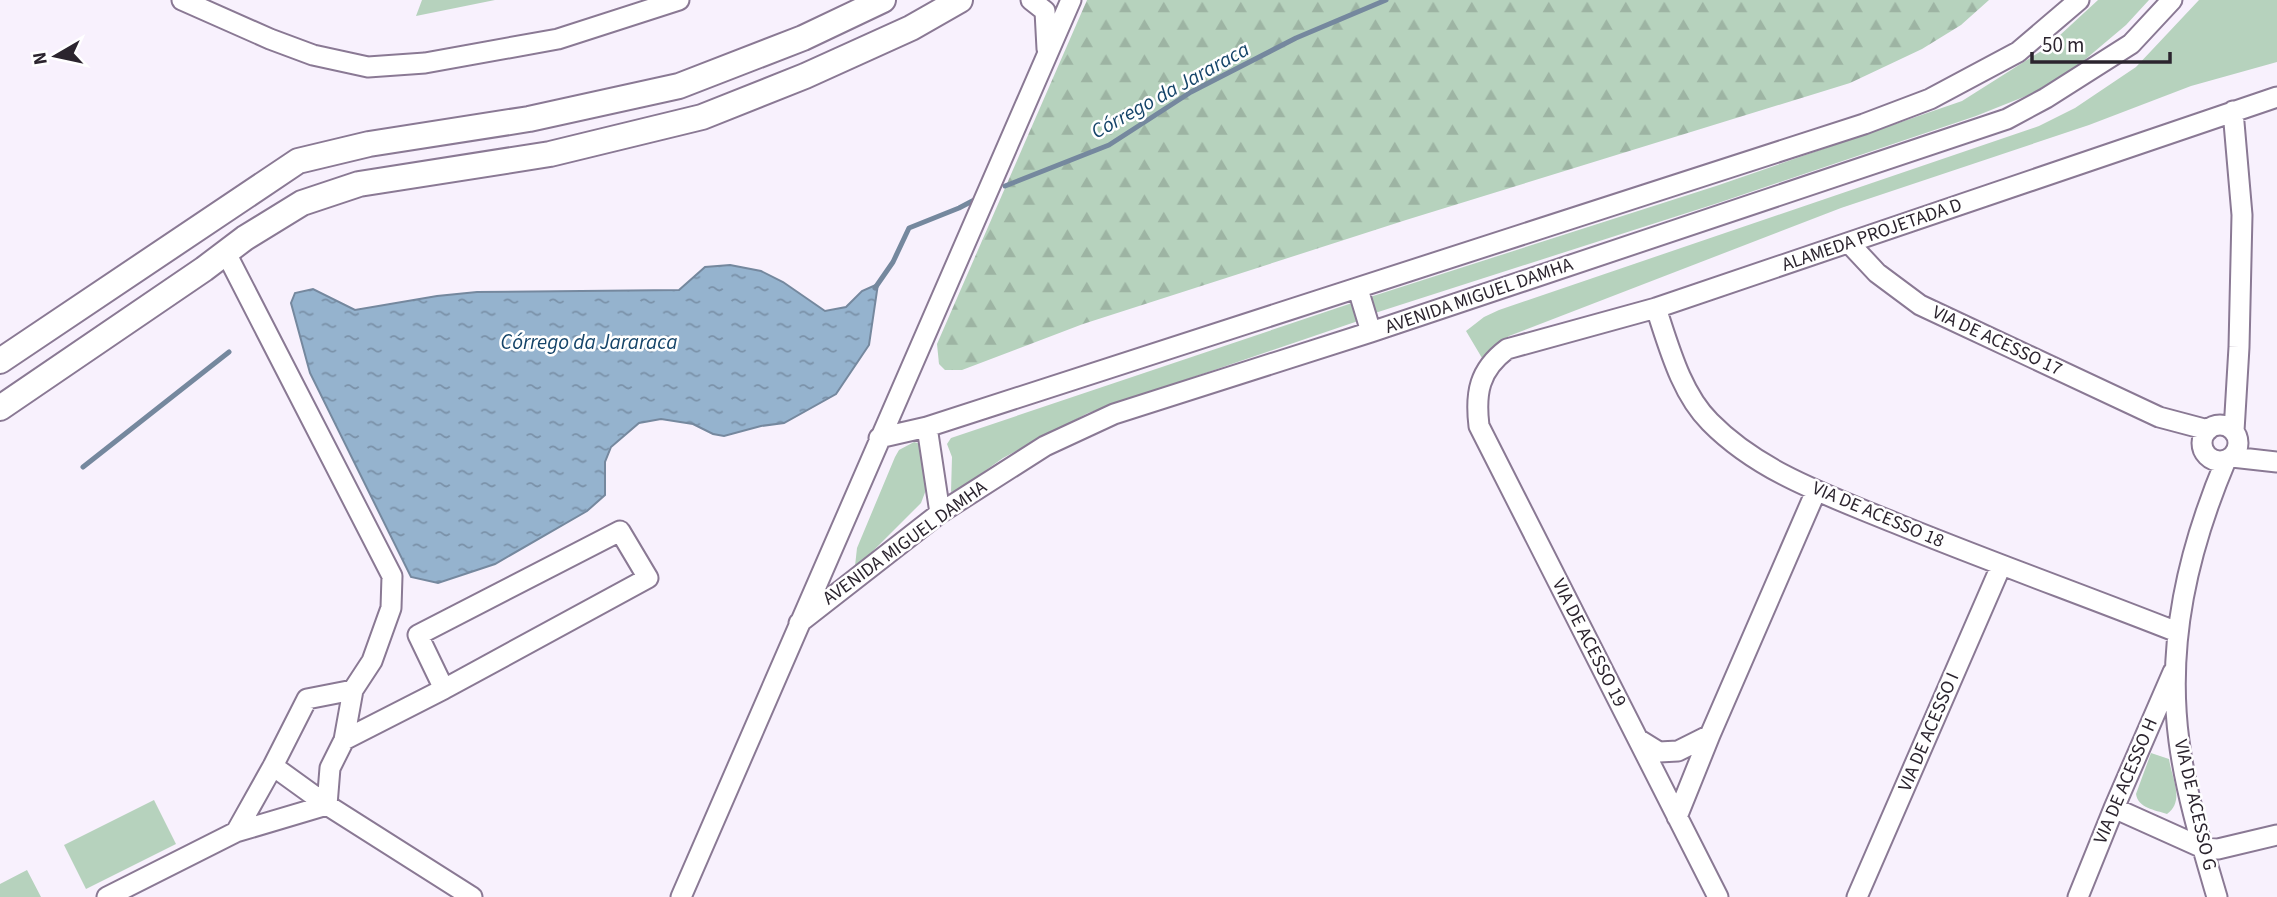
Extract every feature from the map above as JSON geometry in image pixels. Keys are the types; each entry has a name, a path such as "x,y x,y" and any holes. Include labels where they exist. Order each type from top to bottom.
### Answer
{"street":[{"path":"182,0 313,55 368,68 425,63 558,39 679,0"},
{"path":"0,361 298,160 369,144 530,119 679,86 803,38 883,0"},
{"path":"0,408 302,203 359,184 550,154 702,117 829,66 912,28 960,0"},
{"path":"1031,0 1045,11 1048,52"},
{"path":"681,897 1071,0"},
{"path":"879,438 927,427 1864,124 1930,99 2018,52 2079,0"},
{"name":"AVENIDA MIGUEL DAMHA","path":"799,623 940,513 1045,446 1114,414 1371,332 2007,119 2132,44 2172,0"},
{"name":"ALAMEDA PROJETADA D","path":"1480,384 1496,357 1507,349 1656,308 2277,97"},
{"path":"2217,455 2236,451 2242,215 2233,111"},
{"path":"227,210 235,246 392,576 391,608 372,661 353,690 344,740 330,768 327,805"},
{"path":"181,240 204,270"},
{"name":"VIA DE ACESSO 17","path":"1849,243 1877,273 1920,305 2160,417"},
{"path":"1359,289 1371,332"},
{"name":"VIA DE ACESSO 18","path":"1656,308 1687,392 1708,421 1751,458 1816,491 2001,566 2177,632"},
{"path":"2217,455 2204,435 2211,428 2228,390 2239,347"},
{"name":"VIA DE ACESSO 19","path":"1480,384 1476,403 1479,426 1718,897"},
{"path":"2160,417 2211,428 2228,427 2277,460"},
{"path":"2160,417 2217,455 2277,460"},
{"path":"927,427 940,513"},
{"name":"VIA DE ACESSO G","path":"2217,455 2207,506 2187,577 2177,632 2175,666 2179,740 2193,814 2217,897"},
{"path":"1677,817 1816,491"},
{"path":"344,740 444,689 648,578 620,531 418,635 444,689"},
{"name":"VIA DE ACESSO I","path":"1857,897 2001,566"},
{"name":"VIA DE ACESSO H","path":"2078,897 2175,666"},
{"path":"236,832 307,699 353,690"},
{"path":"1637,738 1659,752 1678,751 1710,735"},
{"path":"273,766 327,805 472,897"},
{"path":"107,897 236,832 327,805"},
{"path":"2114,808 2203,848 2218,849 2277,835"}],"green space":[{"path":"422,0 495,0 416,16"},
{"path":"1087,0 1989,0 1961,25 1922,49 1850,83 1406,220 1083,324 962,370 945,370 939,364 937,344"},
{"path":"2098,0 2149,0 2126,25 2075,68 2031,94 1976,116 1718,203 1375,313 1370,297 1716,186 1962,101 2046,48"},
{"path":"2199,0 2277,0 2277,62 2191,86 2089,125 1841,208 1509,336 1482,358 1466,331 1484,317 1499,310 2039,126 2075,108 2136,67"},
{"path":"1358,301 1364,319 1088,413 1003,458 958,490 951,492 952,457 947,444 951,438"},
{"path":"914,442 924,445 929,482 921,503 857,567 857,548 895,457 899,450"},
{"path":"2151,753 2169,759 2176,796 2172,809 2167,814 2152,810 2137,799 2136,794"},
{"path":"154,800 176,844 86,889 64,845"},
{"path":"27,870 41,897 0,897 0,884"}],"water":[{"path":"730,265 761,271 783,282 825,311 846,307 862,291 878,284 869,345 836,394 784,423 724,436 713,434 693,424 661,419 639,423 611,447 605,462 605,495 587,511 495,564 438,583 411,577 310,373 291,303 295,293 313,289 355,310 477,292 679,290 705,267"}],"waterway":[{"name":"Córrego da Jararaca","path":"1005,186 1109,145 1191,92 1296,38 1386,0"},
{"name":"Córrego da Jararaca","path":"875,288 893,262 909,228 978,198"},
{"name":"Córrego da Jararaca","path":"83,467 229,352"}]}
